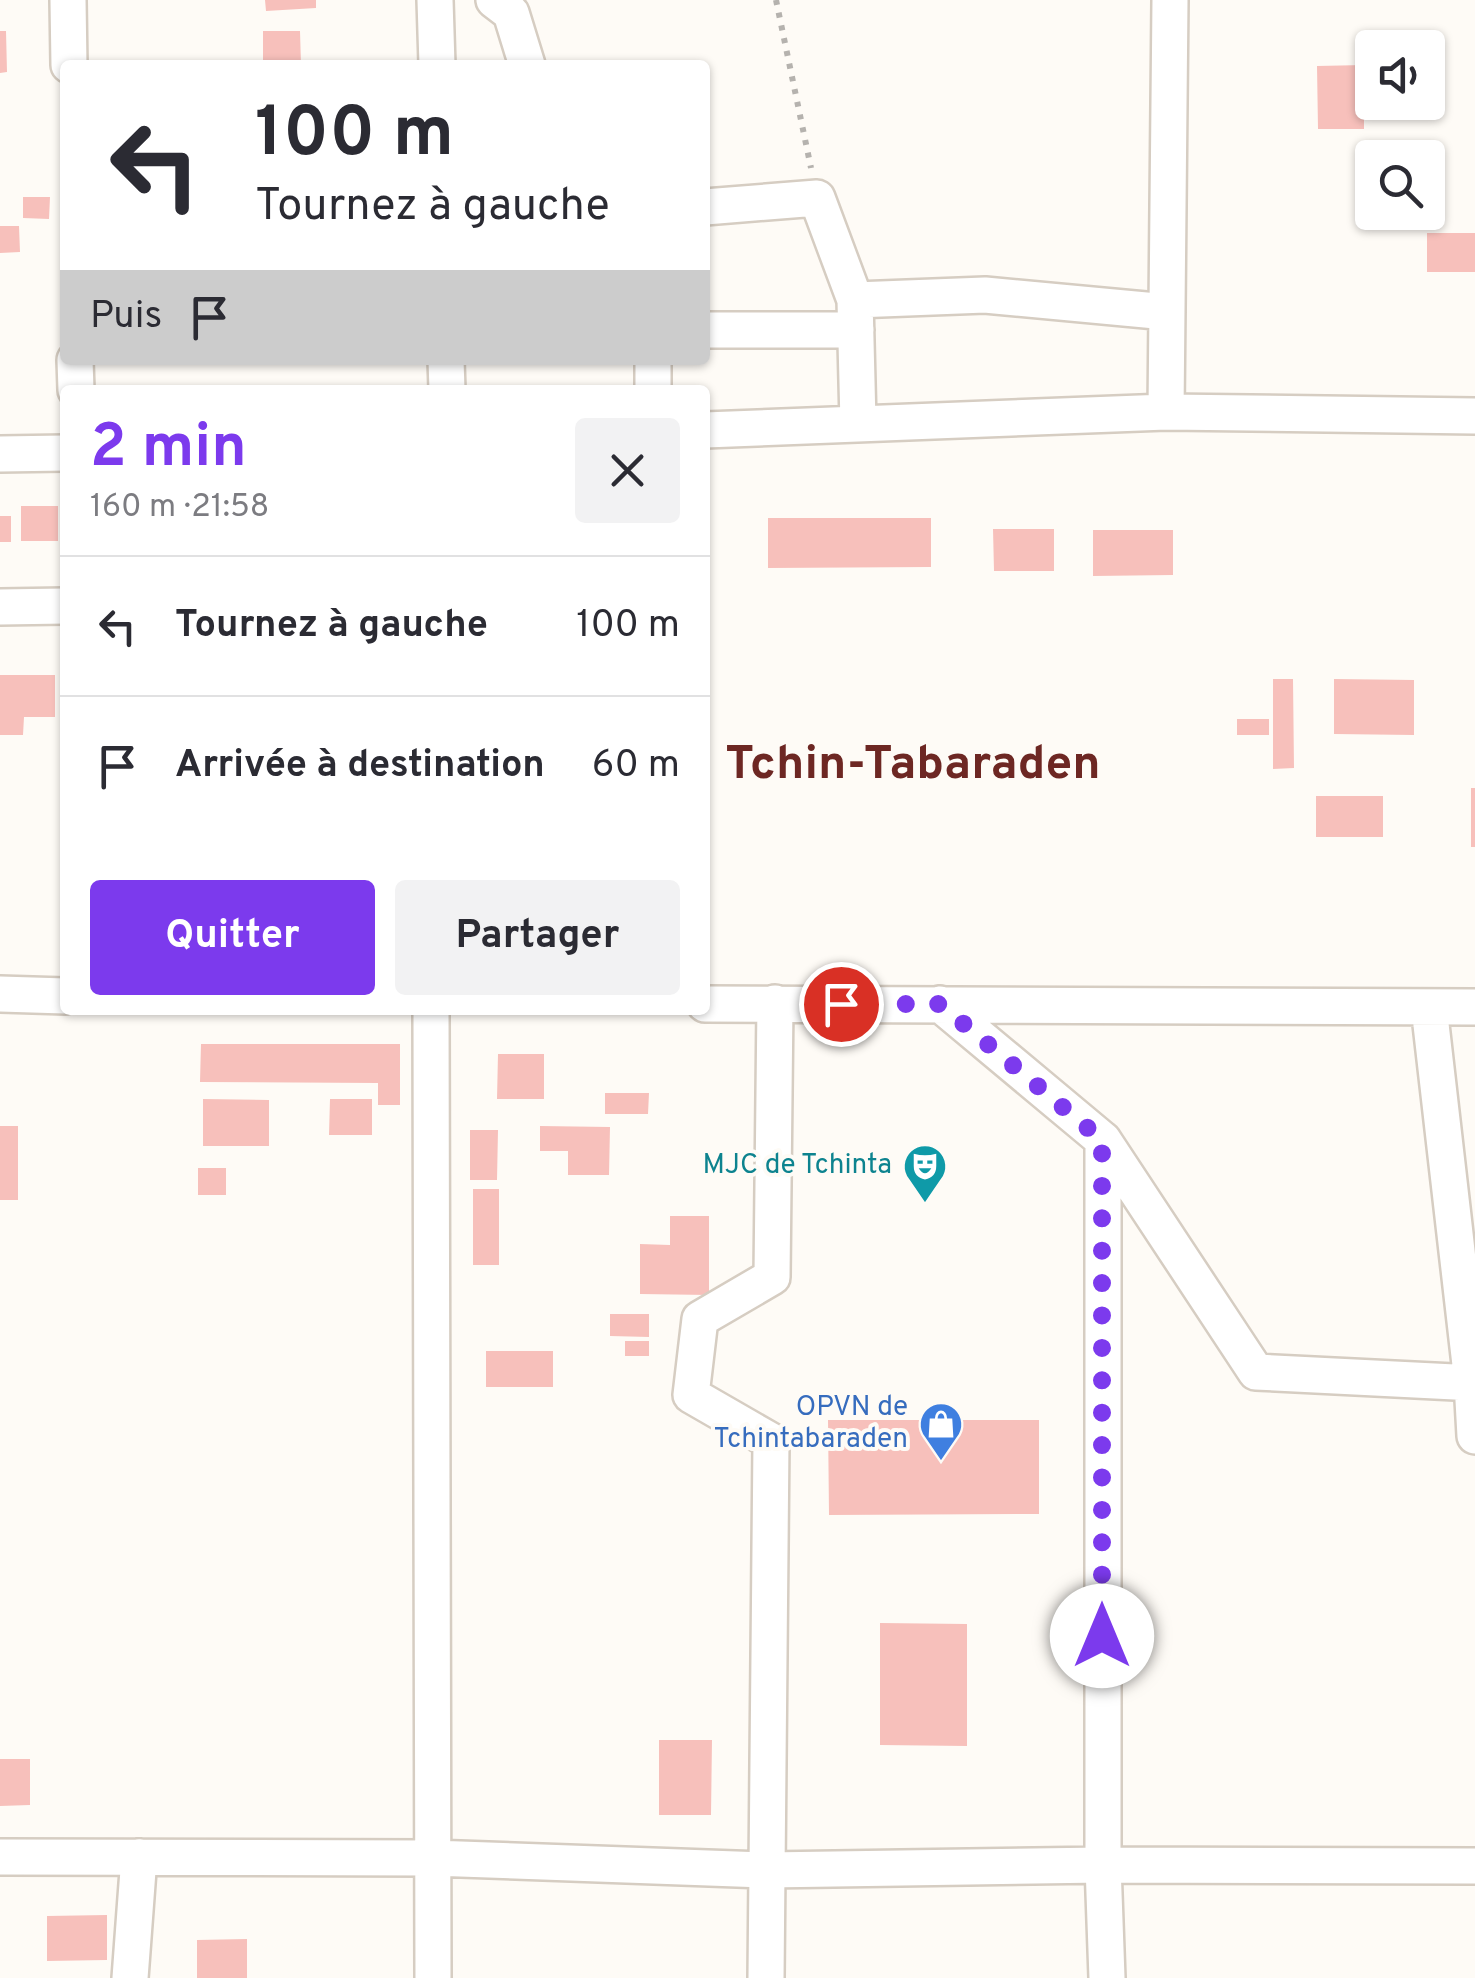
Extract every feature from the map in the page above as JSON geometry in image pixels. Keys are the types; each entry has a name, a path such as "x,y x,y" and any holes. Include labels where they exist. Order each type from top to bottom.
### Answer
{"street":[{"path":"68,0 69,60"},
{"path":"435,0 437,60"},
{"path":"494,0 511,13 525,60"},
{"path":"1166,412 1170,0"},
{"path":"710,207 817,198 855,315 858,424"},
{"path":"710,330 855,315 985,295 1167,312"},
{"path":"710,430 1166,412 1475,416"},
{"path":"0,454 60,453"},
{"path":"0,608 60,606"},
{"path":"0,994 60,996"},
{"path":"766,1978 771,1441 690,1395 700,1319 772,1277 775,1003"},
{"path":"710,1004 1475,1007"},
{"path":"940,1004 1102,1140 1256,1372 1474,1382"},
{"path":"1429,1007 1474,1382 1475,1436"},
{"path":"431,1015 432,1978"},
{"path":"1102,1140 1102,1865 1107,1978"},
{"path":"0,1857 432,1858 767,1870 1102,1865 1475,1866"},
{"path":"130,1978 139,1857"}],"path":[{"path":"776,0 817,198"}],"building":[{"path":"265,0 316,0 316,8 266,11"},
{"path":"0,31 6,31 7,72 0,73"},
{"path":"263,31 300,31 301,60 263,60"},
{"path":"1355,65 1355,120 1364,120 1364,129 1318,129 1317,66"},
{"path":"23,197 50,197 49,219 23,218"},
{"path":"0,226 19,226 20,252 0,253"},
{"path":"1427,233 1475,233 1475,272 1427,272"},
{"path":"21,506 58,506 58,541 21,541"},
{"path":"0,516 11,516 11,542 0,542"},
{"path":"768,518 931,518 931,567 768,568"},
{"path":"993,529 1054,529 1054,571 994,571"},
{"path":"1093,530 1173,530 1173,575 1093,576"},
{"path":"0,675 55,675 55,717 24,717 23,735 0,735"},
{"path":"1273,679 1293,679 1294,768 1273,769"},
{"path":"1334,679 1414,680 1414,735 1334,734"},
{"path":"1237,719 1269,719 1269,735 1237,735"},
{"path":"1471,788 1475,788 1475,847 1471,847"},
{"path":"1316,796 1383,796 1383,837 1316,837"},
{"path":"201,1044 400,1044 400,1105 378,1105 378,1083 200,1082"},
{"path":"498,1054 544,1054 544,1099 497,1099"},
{"path":"605,1093 649,1093 648,1114 605,1114"},
{"path":"203,1099 269,1100 269,1146 203,1146"},
{"path":"330,1099 372,1099 372,1135 329,1135"},
{"path":"0,1126 18,1126 18,1200 0,1200"},
{"path":"540,1126 610,1127 609,1175 568,1175 568,1151 540,1151"},
{"path":"470,1130 498,1130 497,1180 470,1180"},
{"path":"198,1168 226,1168 226,1195 198,1195"},
{"path":"473,1189 499,1189 499,1265 473,1265"},
{"path":"670,1216 709,1216 709,1295 640,1294 640,1244 670,1245"},
{"path":"610,1314 649,1314 649,1337 610,1336"},
{"path":"625,1341 649,1341 649,1356 625,1356"},
{"path":"486,1351 553,1351 553,1387 486,1387"},
{"path":"828,1420 1039,1420 1039,1514 829,1515"},
{"path":"880,1623 967,1624 967,1746 880,1745"},
{"path":"659,1740 712,1740 711,1815 659,1815"},
{"path":"0,1759 30,1759 30,1805 0,1806"},
{"path":"107,1915 107,1960 47,1961 47,1916"},
{"path":"247,1939 247,1978 197,1978 197,1940"}],"place":[{"name":"MJC de Tchinta","path":"925,1204"},
{"name":"OPVN de Tchintabaraden","path":"941,1462"}],"district":[{"name":"Tchin-Tabaraden","path":"913,766"}],"route":[{"path":"841,1004 940,1004 1102,1140 1102,1636"}]}
